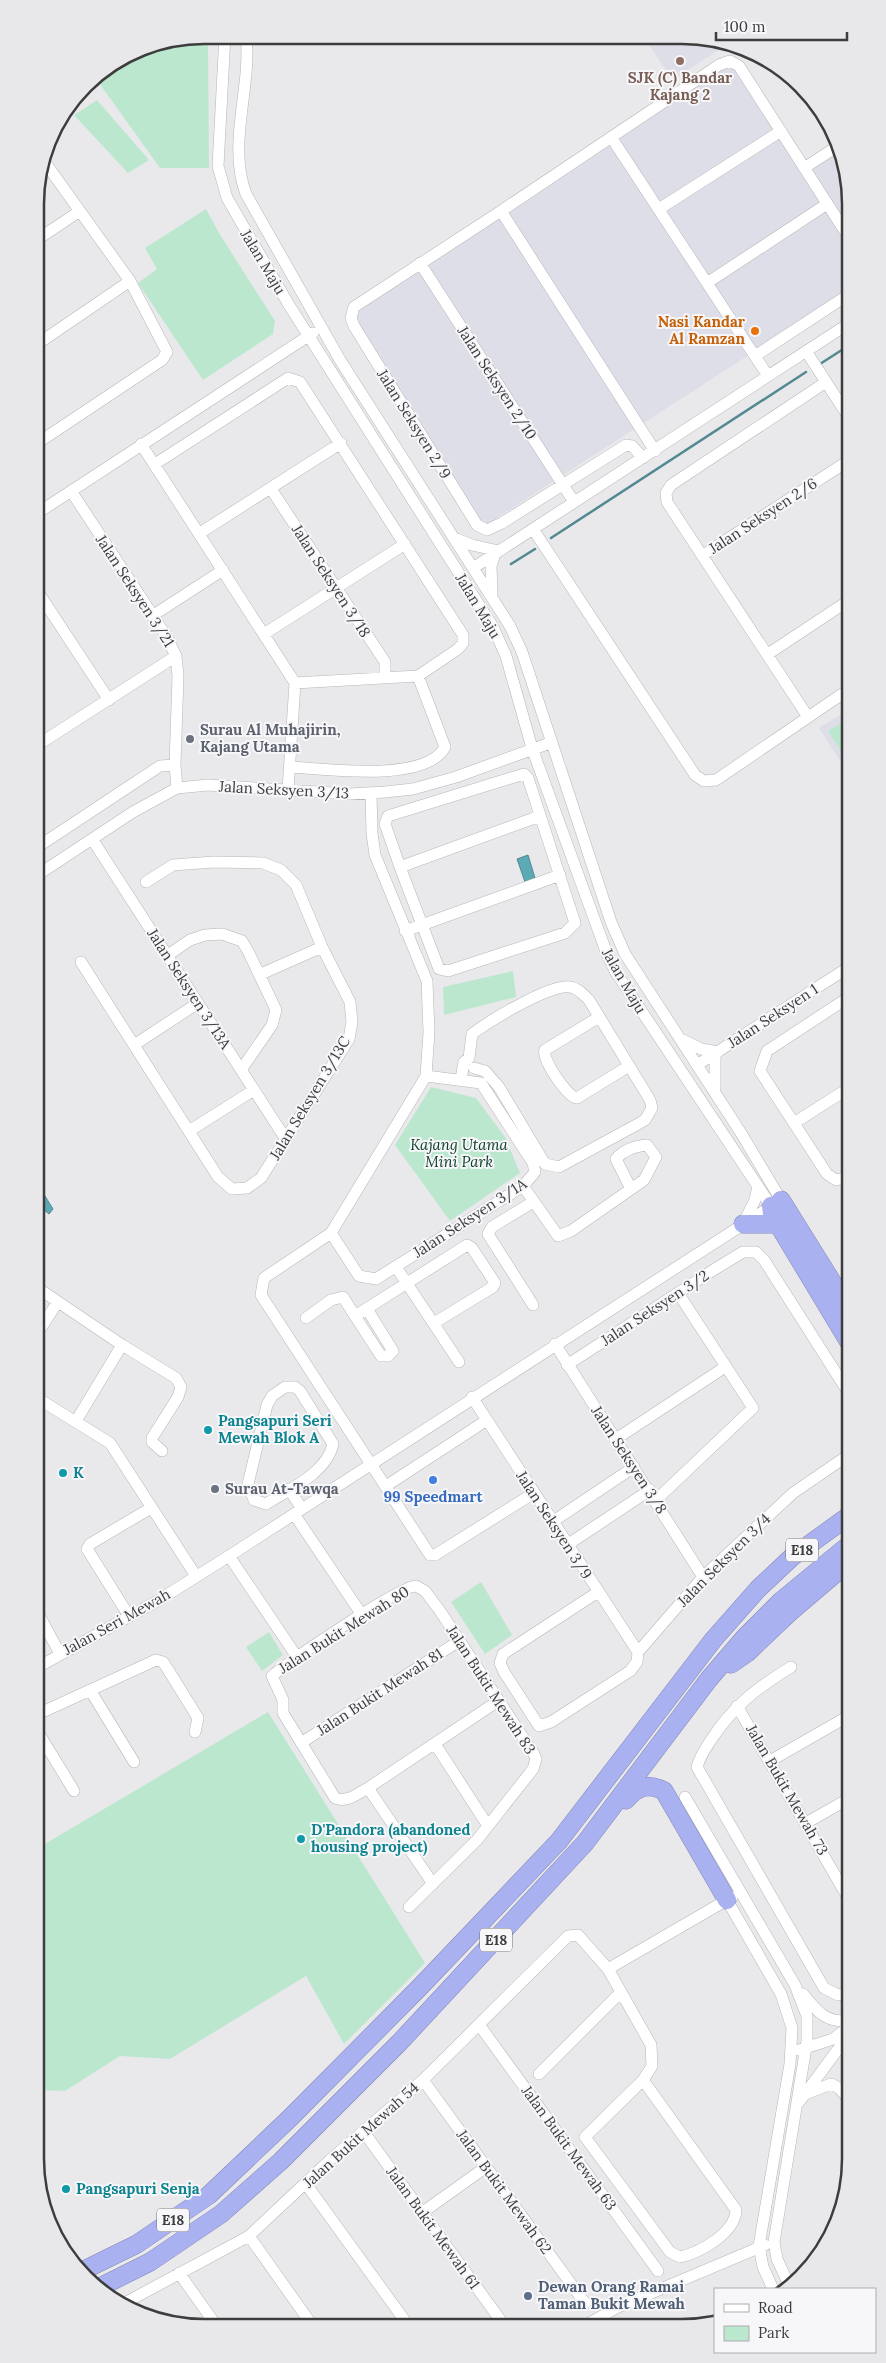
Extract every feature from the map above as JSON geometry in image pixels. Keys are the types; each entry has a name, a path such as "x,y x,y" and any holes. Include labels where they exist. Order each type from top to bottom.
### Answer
{"highway":[{"path":"776,1203 772,1214 842,1330"},
{"path":"776,1203 842,1299"},
{"path":"743,1224 779,1224"},
{"path":"801,1239 808,1238 842,1283"},
{"path":"801,1239 842,1312"},
{"name":"E18","path":"88,2268 137,2244 209,2195 290,2118 420,1987 560,1841 712,1640 758,1589 792,1557 842,1522"},
{"name":"E18","path":"105,2285 150,2262 221,2214 252,2189 399,2043 585,1843 709,1679 744,1638 780,1601 842,1551"},
{"path":"709,1679 747,1653 789,1613 842,1568"},
{"path":"585,1843 605,1826 638,1788 645,1786 659,1788 669,1796 734,1896"}],"street":[{"name":"Jalan Maju","path":"225,44 218,166 225,193 245,232 308,336 493,627 506,656 532,748 607,954 615,970 758,1186 776,1203"},
{"name":"Jalan Maju","path":"246,44 247,76 238,143 240,179 254,208 340,360 510,626 522,652 550,743 611,922 625,954 716,1094 776,1203"},
{"path":"420,263 719,65 730,61 739,66 842,226"},
{"path":"658,209 781,131"},
{"path":"611,137 768,376"},
{"path":"804,168 833,149"},
{"path":"44,439 162,360 167,352 163,341 130,281 48,167"},
{"path":"707,282 828,204"},
{"path":"44,236 80,211"},
{"path":"501,211 655,451"},
{"name":"Jalan Seksyen 2/9","path":"420,263 354,307 351,318 419,433 477,525 487,530 502,523 562,484"},
{"name":"Jalan Seksyen 2/10","path":"420,263 574,502"},
{"path":"44,339 130,281"},
{"path":"755,356 842,300"},
{"path":"44,509 322,327"},
{"path":"473,568 842,328"},
{"path":"806,351 842,407"},
{"path":"155,464 288,378 300,382 463,635 463,643 458,649 418,676 385,676 295,683"},
{"path":"808,717 667,502 666,493 671,485 826,382"},
{"path":"200,533 341,443"},
{"path":"141,444 295,683 288,790"},
{"path":"562,484 626,445 632,446 643,458"},
{"name":"Jalan Seksyen 2/6","path":"703,555 842,464"},
{"name":"Jalan Seksyen 3/18","path":"271,488 335,589 385,662 385,676"},
{"name":"Jalan Seksyen 3/21","path":"71,491 176,656 178,676 175,765 177,788"},
{"path":"533,528 694,775 704,780 716,780 842,694"},
{"path":"454,538 497,552"},
{"path":"264,634 405,544"},
{"path":"444,551 454,560 473,568"},
{"path":"493,599 491,566 497,552"},
{"path":"473,568 478,604"},
{"path":"152,616 222,570"},
{"path":"44,600 109,700"},
{"path":"768,654 842,605"},
{"path":"44,741 176,656"},
{"path":"290,767 366,770 412,768 431,761 441,754 445,747 418,676"},
{"path":"529,736 517,753 540,769"},
{"name":"Jalan Seksyen 3/13","path":"44,871 133,812 177,788 208,785 371,794 439,782 517,753 550,743"},
{"path":"44,843 160,766 175,765"},
{"path":"524,774 528,778 540,816 575,923 565,933 448,971 439,969 385,824 388,816 524,774"},
{"path":"371,794 375,855 427,981 429,1032 426,1076 332,1233 264,1278 261,1295 430,1555 435,1556 534,1493"},
{"path":"400,867 540,816"},
{"name":"Jalan Seksyen 3/13A","path":"92,839 285,1138"},
{"name":"Jalan Seksyen 3/13C","path":"81,962 218,1177 232,1189 247,1188 261,1178 349,1038 350,1002 322,947 296,885 281,870 263,863 214,862 173,865 146,882"},
{"path":"405,931 560,875"},
{"path":"168,955 190,940 205,935 222,934 242,941 261,974 276,1010 276,1016 272,1025 241,1070"},
{"path":"261,974 322,947"},
{"name":"Jalan Seksyen 1","path":"697,1065 842,972"},
{"path":"426,1076 466,1080 471,1063 472,1034 503,1013 559,987 570,987 579,991 589,1000 650,1100 652,1108 649,1115 638,1124 559,1167 545,1164 498,1087 485,1071 471,1063"},
{"path":"842,1002 767,1051 760,1071 827,1174 836,1180 842,1179"},
{"path":"134,1045 198,1003"},
{"path":"599,1017 545,1050 544,1057 569,1095 576,1098 629,1066"},
{"path":"680,1038 701,1049 716,1053 713,1074 716,1094"},
{"path":"666,1048 683,1060 697,1065 695,1092"},
{"name":"Jalan Seksyen 3/1A","path":"332,1233 359,1276 376,1279 523,1186 535,1172 533,1163 481,1083 466,1080"},
{"path":"189,1131 254,1090"},
{"path":"794,1124 842,1093"},
{"path":"523,1186 558,1236 564,1236 631,1189"},
{"path":"743,1224 755,1200 758,1186"},
{"path":"533,1202 492,1227 488,1234 533,1305"},
{"name":"Jalan Seri Mewah","path":"44,1663 129,1616 229,1556 554,1344 776,1203"},
{"path":"355,1316 467,1245 472,1248 495,1283 492,1287 434,1323"},
{"name":"Jalan Seksyen 3/2","path":"567,1365 743,1252 756,1252 764,1260 842,1382"},
{"path":"396,1266 459,1362"},
{"path":"44,1293 122,1345 176,1378 181,1387 178,1397 152,1438 152,1442 162,1451"},
{"path":"566,1545 653,1495 753,1408 678,1293"},
{"path":"306,1318 331,1300 343,1297 381,1356 388,1356 393,1351 367,1309"},
{"path":"44,1323 57,1303"},
{"name":"Jalan Seksyen 3/8","path":"554,1344 653,1495 703,1577"},
{"path":"76,1421 122,1345"},
{"path":"616,1439 725,1367"},
{"path":"295,1387 300,1391 333,1444 331,1453 322,1466 289,1489 266,1504 254,1500 248,1484 267,1405 278,1390 295,1387"},
{"name":"Jalan Seksyen 3/9","path":"472,1397 566,1545 638,1652"},
{"path":"44,1402 110,1443 196,1576"},
{"path":"386,1486 487,1420"},
{"name":"Jalan Seksyen 3/4","path":"598,1592 503,1654 500,1663 540,1726 551,1722 630,1671 636,1662 638,1652 703,1577 794,1493 842,1460"},
{"path":"552,1522 634,1467"},
{"path":"289,1489 298,1512 362,1615"},
{"path":"129,1616 87,1549 90,1544 151,1508"},
{"path":"229,1556 297,1657"},
{"name":"Jalan Bukit Mewah 80","path":"301,1743 283,1713 284,1700 272,1675 404,1589 416,1586"},
{"name":"Jalan Bukit Mewah 83","path":"409,1907 477,1840 534,1769 536,1763 534,1754 459,1641 425,1591 416,1586"},
{"path":"44,1623 60,1654"},
{"name":"Jalan Bukit Mewah 81","path":"301,1743 459,1641"},
{"path":"44,1711 156,1660 163,1662 198,1718 195,1732"},
{"path":"792,1667 763,1685 737,1706 725,1719 699,1758 697,1767 824,1988 838,1995 842,1994"},
{"path":"90,1690 134,1762"},
{"path":"301,1743 335,1798 346,1800 368,1788 498,1701"},
{"name":"Jalan Bukit Mewah 73","path":"737,1706 842,1886"},
{"path":"770,1760 842,1720"},
{"path":"44,1742 74,1792"},
{"path":"434,1744 488,1826"},
{"path":"368,1788 432,1884"},
{"path":"685,1797 784,2001 792,2023 791,2047 759,2246 763,2267 773,2288"},
{"path":"806,1823 842,1803"},
{"path":"643,2080 736,2210 736,2220 730,2229 690,2255 680,2257 670,2252 585,2137 643,2080 652,2066 651,2045 608,1969 734,1896"},
{"path":"734,1896 795,1984 820,2015 834,2021 842,2022"},
{"name":"Jalan Bukit Mewah 54","path":"128,2300 249,2236 423,2080 480,2026 568,1936 578,1935 608,1969"},
{"path":"787,2281 777,2259 774,2242 806,2045 807,2016 795,1984"},
{"path":"539,2074 621,1992"},
{"name":"Jalan Bukit Mewah 63","path":"480,2026 658,2271"},
{"path":"791,2047 833,2039 842,2030"},
{"path":"795,2110 803,2095 842,2044"},
{"name":"Jalan Bukit Mewah 62","path":"423,2080 585,2303"},
{"path":"803,2095 825,2084 832,2084 842,2092"},
{"name":"Jalan Bukit Mewah 61","path":"363,2132 500,2319"},
{"path":"423,2212 486,2166"},
{"path":"306,2184 404,2319"},
{"path":"249,2236 308,2319"},
{"path":"597,2319 616,2308 759,2246 774,2242"},
{"path":"179,2273 212,2319"}],"shaded area":[{"name":"SJK (C) Bandar Kajang 2","path":"648,44 693,44 720,49 673,80"},
{"path":"731,64 737,68 803,172 834,153 841,183 842,295 486,525 479,522 356,324 356,310 719,69"},
{"path":"842,714 842,764 819,728"}],"green space":[{"path":"208,44 209,168 160,168 99,83 124,65 152,52 183,45"},
{"path":"97,100 149,160 128,173 74,115"},
{"path":"206,209 219,233 275,321 273,334 203,380 138,283 157,269 145,248"},
{"path":"842,722 842,753 828,731"},
{"path":"513,971 516,997 444,1015 443,987"},
{"name":"Kajang Utama Mini Park","path":"431,1087 476,1098 505,1137 520,1173 450,1221 395,1145"},
{"path":"481,1582 512,1635 485,1654 451,1602"},
{"path":"269,1632 283,1655 262,1671 246,1647"},
{"path":"268,1712 425,1963 344,2044 306,1976 170,2059 120,2056 65,2091 44,2090 44,1844"}],"water":[{"path":"528,855 535,878 525,882 517,859"},
{"path":"44,1194 53,1209 49,1214 44,1210"}],"waterway":[{"path":"820,364 842,350"},
{"path":"551,538 806,372"},
{"path":"511,564 535,549"}],"place":[{"name":"SJK (C) Bandar Kajang 2","path":"680,61"},
{"name":"Nasi Kandar Al Ramzan","path":"755,331"},
{"name":"Surau Al Muhajirin, Kajang Utama","path":"190,739"},
{"name":"Pangsapuri Seri Mewah Blok A","path":"208,1430"},
{"name":"K","path":"63,1473"},
{"name":"99 Speedmart","path":"433,1480"},
{"name":"Surau At-Tawqa","path":"215,1489"},
{"name":"D'Pandora (abandoned housing project)","path":"301,1839"},
{"name":"Pangsapuri Senja","path":"66,2189"},
{"name":"Dewan Orang Ramai Taman Bukit Mewah","path":"528,2296"}]}
